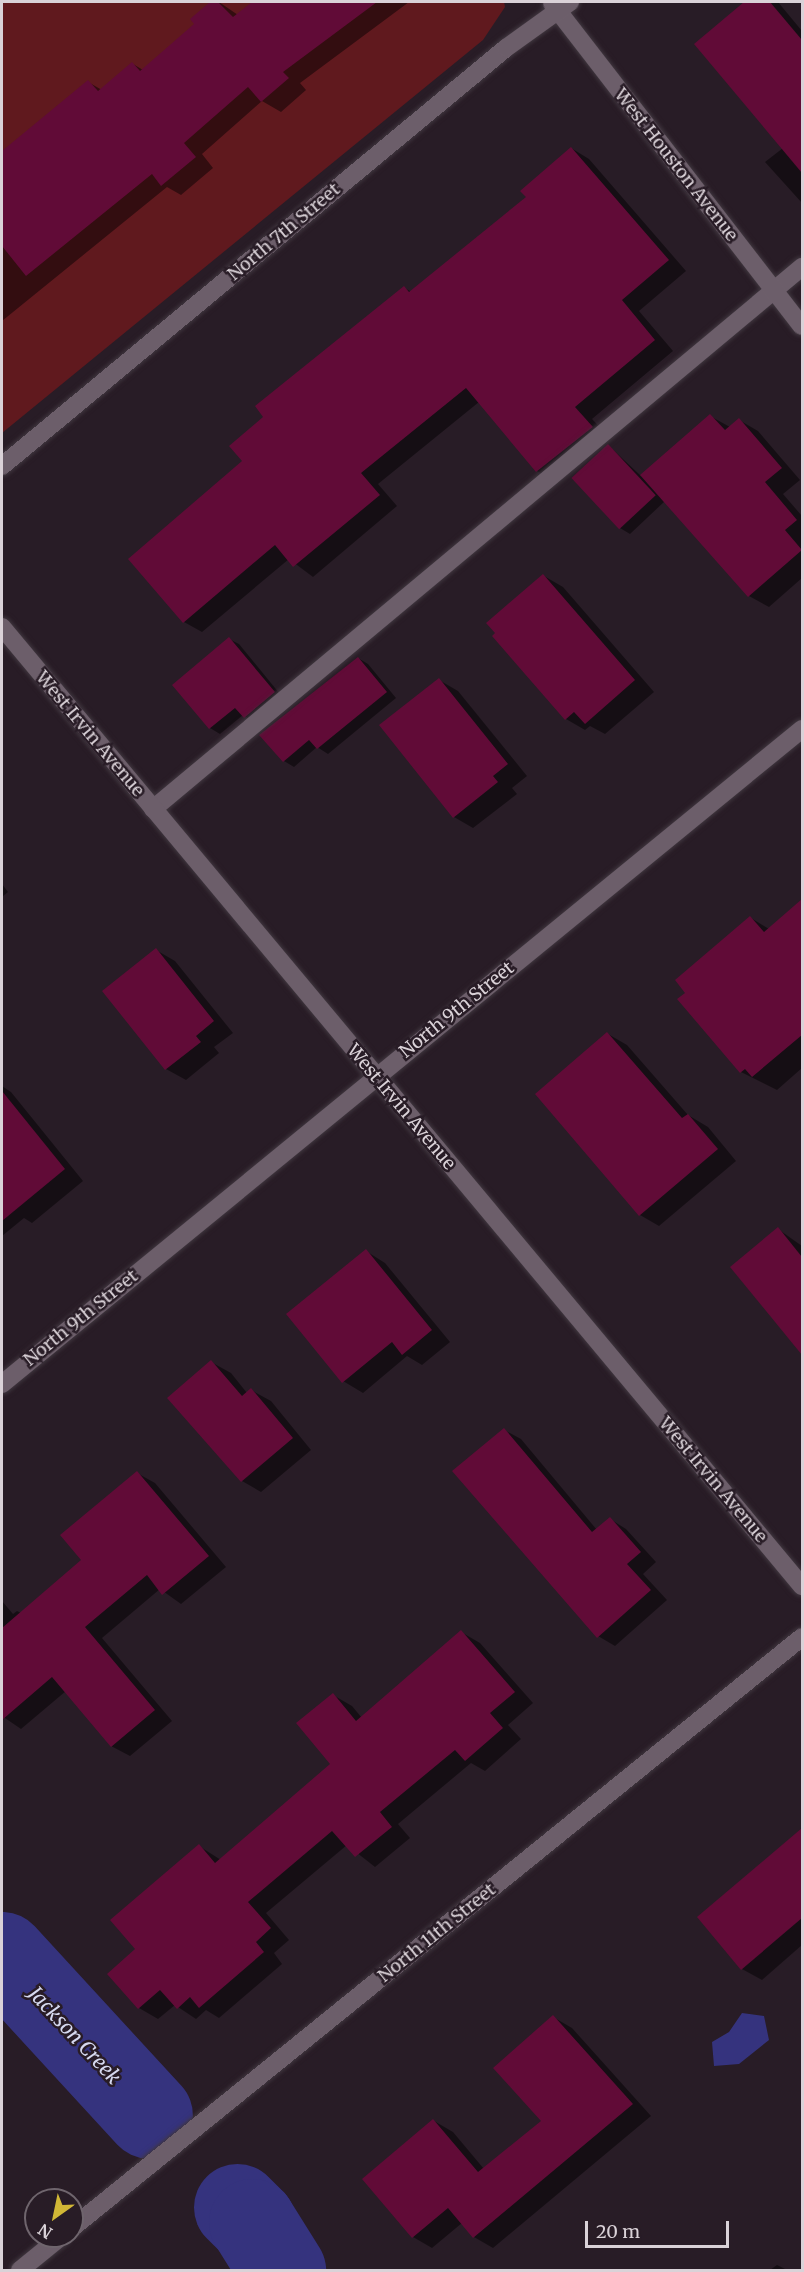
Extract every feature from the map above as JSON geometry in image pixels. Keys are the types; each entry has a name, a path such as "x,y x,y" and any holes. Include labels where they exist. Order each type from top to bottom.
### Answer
{"street":[{"name":"West Houston Avenue","path":"560,5 802,327"},
{"name":"North 7th Street","path":"2,466 560,5"},
{"path":"153,809 802,267"},
{"name":"West Irvin Avenue","path":"2,627 802,1586"},
{"name":"North 9th Street","path":"2,1384 375,1076 802,729"},
{"name":"North 11th Street","path":"84,2218 802,1637"},
{"path":"20,2271 48,2248"}],"shaded area":[{"path":"2,2 504,2 505,7 483,40 2,433"},
{"path":"742,2013 764,2016 769,2040 739,2064 714,2066 712,2042 729,2032"}],"building":[{"path":"210,2 218,2 233,17 252,2 377,2 283,72 289,78 261,102 248,87 184,143 196,157 161,186 152,174 26,276 2,246 2,151 88,80 98,91 132,62 140,71 194,24 190,19"},
{"path":"744,2 770,2 802,40 802,173 694,44"},
{"path":"571,147 669,260 622,300 655,340 575,407 593,427 536,472 466,388 361,473 380,495 293,567 275,545 183,623 128,559 242,461 229,446 263,417 255,406 404,286 409,292 526,197 520,191"},
{"path":"710,414 725,430 739,418 782,468 765,482 797,520 785,530 802,550 748,597 640,475"},
{"path":"608,444 656,495 619,529 571,478"},
{"path":"543,574 635,680 585,724 574,712 565,720 492,636 495,633 486,623"},
{"path":"229,637 275,692 244,718 235,708 209,729 172,685"},
{"path":"358,657 387,692 317,749 309,740 283,762 259,735"},
{"path":"439,678 508,764 493,776 498,782 453,818 379,725"},
{"path":"802,899 802,1035 752,1077 745,1069 740,1073 677,999 685,993 675,980 750,916 764,932"},
{"path":"156,948 214,1021 196,1036 201,1042 165,1070 102,991"},
{"path":"607,1032 682,1118 688,1114 718,1149 639,1216 535,1094"},
{"path":"2,1091 65,1169 2,1221"},
{"path":"778,1227 802,1257 802,1355 730,1267"},
{"path":"366,1249 432,1330 402,1355 392,1342 342,1383 286,1314"},
{"path":"211,1360 242,1396 251,1388 293,1438 241,1482 167,1398"},
{"path":"504,1428 592,1532 610,1517 641,1552 627,1564 651,1590 597,1638 452,1471"},
{"path":"137,1471 209,1556 162,1595 147,1575 85,1627 155,1710 111,1747 52,1677 2,1720 2,1628 81,1560 60,1535"},
{"path":"461,1630 515,1692 490,1713 503,1728 465,1761 455,1750 380,1812 392,1827 355,1857 332,1831 248,1902 271,1928 256,1942 264,1952 199,2008 190,1997 177,2009 160,1990 138,2009 107,1974 135,1949 110,1920 199,1844 215,1863 330,1764 296,1723 333,1693 356,1721"},
{"path":"802,1828 802,1918 741,1970 697,1917"},
{"path":"553,2015 633,2104 473,2238 448,2208 412,2238 362,2179 433,2119 478,2172 541,2121 493,2068"}],"waterway":[{"name":"Jackson Creek","path":"2,1955 149,2115"},
{"name":"Jackson Creek","path":"237,2207 252,2222 282,2270"}]}
